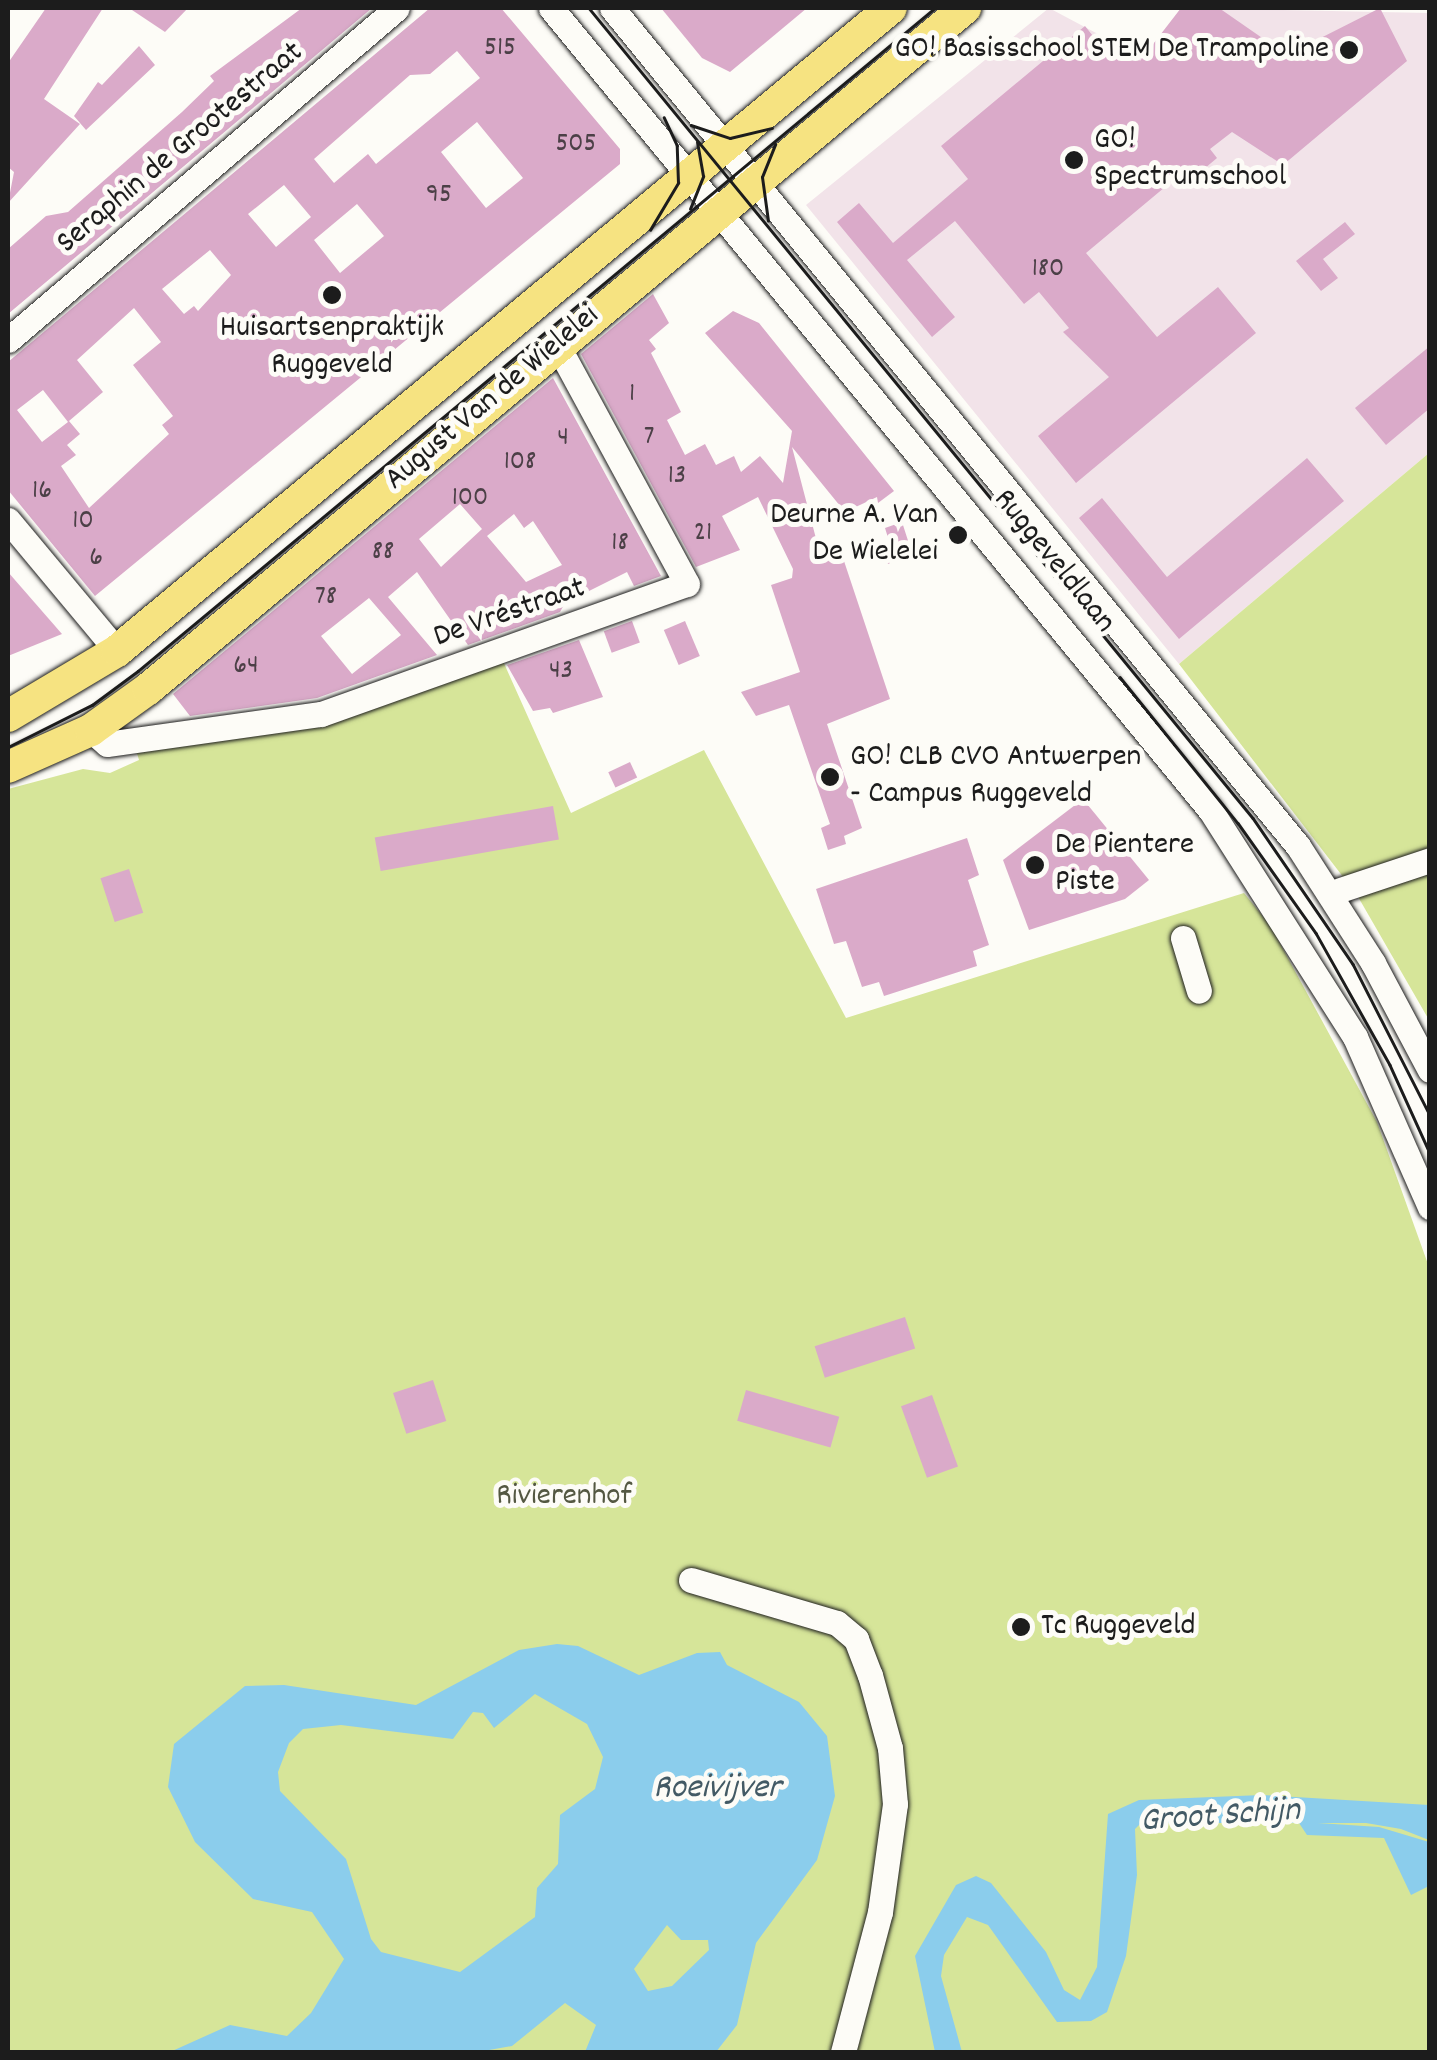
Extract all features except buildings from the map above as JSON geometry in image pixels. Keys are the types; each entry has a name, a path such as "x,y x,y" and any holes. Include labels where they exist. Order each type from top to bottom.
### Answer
{"main road":[{"name":"August Van de Wielelei","path":"8,716 116,650 891,8"},
{"name":"August Van de Wielelei","path":"8,767 91,730 964,8"}],"street":[{"name":"Seraphin de Grootestraat","path":"8,340 397,8"},
{"name":"Ruggeveldlaan","path":"551,8 716,214 824,332 1211,811 1356,1037 1430,1206"},
{"name":"Ruggeveldlaan","path":"612,8 1298,846 1373,964 1430,1070"},
{"name":"De Vréstraat","path":"91,730 107,744 320,714 687,584 557,346"},
{"path":"8,520 116,650"},
{"path":"1340,890 1430,860"},
{"path":"1183,938 1199,992"},
{"path":"691,1580 837,1623 856,1639 870,1675 890,1748 895,1804 880,1912 843,2052"}],"shaded area":[{"path":"1049,8 1145,59 1181,8 1429,13 1429,453 1179,664 806,205"}],"green space":[{"path":"1429,453 1429,1020 1357,895 1179,664"},
{"name":"Rivierenhof","path":"503,661 571,813 704,750 846,1018 1244,893 1270,925 1377,1122 1429,1267 1429,2052 8,2052 8,789 83,769 110,773 139,760 136,750"}],"water":[{"name":"Roeivijver","path":"557,1644 578,1646 639,1675 697,1653 720,1652 727,1665 799,1702 827,1736 835,1796 817,1860 756,1943 737,2025 716,2052 585,2052 596,2025 565,2003 512,2046 478,2052 170,2052 230,2025 287,2036 311,2013 344,1959 312,1912 253,1899 195,1842 168,1787 174,1744 245,1686 284,1685 416,1705 519,1650","holes":["535,1694 587,1724 603,1757 595,1789 560,1815 558,1864 537,1888 535,1917 460,1972 381,1952 371,1939 346,1859 280,1791 278,1772 289,1743 303,1729 341,1725 453,1739 473,1712 483,1713 494,1728","667,1925 681,1940 708,1940 709,1950 672,1986 648,1991 634,1969"]},
{"name":"Groot Schijn","path":"1262,1795 1429,1805 1429,1840 1401,1829 1366,1823 1318,1823 1379,1827 1429,1842 1429,1886 1411,1895 1384,1838 1307,1835 1299,1823 1141,1823 1135,1829 1137,1875 1126,1956 1107,2012 1091,2021 1057,2022 988,1925 967,1917 944,1955 941,1976 962,2052 935,2052 915,1956 956,1885 976,1876 991,1883 1046,1952 1064,1990 1080,2000 1097,1967 1108,1814 1139,1800"}],"tram line":[{"path":"589,8 1253,818 1353,964 1430,1115"},
{"path":"8,747 92,705 138,671 935,8"},
{"path":"650,230 678,183 677,146 664,118"},
{"path":"691,125 730,138 772,128"},
{"path":"690,209 703,176 697,143"},
{"path":"768,221 762,177 775,145"},
{"path":"1120,677 1238,823 1316,933 1390,1065 1430,1153"}],"place":[{"name":"GO! Basisschool STEM De Trampoline","path":"1349,50"},
{"name":"GO! Spectrumschool","path":"1074,160"},
{"name":"Huisartsenpraktijk Ruggeveld","path":"332,295"},
{"name":"Deurne A. Van De Wielelei","path":"958,535"},
{"name":"GO! CLB CVO Antwerpen - Campus Ruggeveld","path":"830,777"},
{"name":"De Pientere Piste","path":"1035,865"},
{"name":"Tc Ruggeveld","path":"1021,1627"}]}
